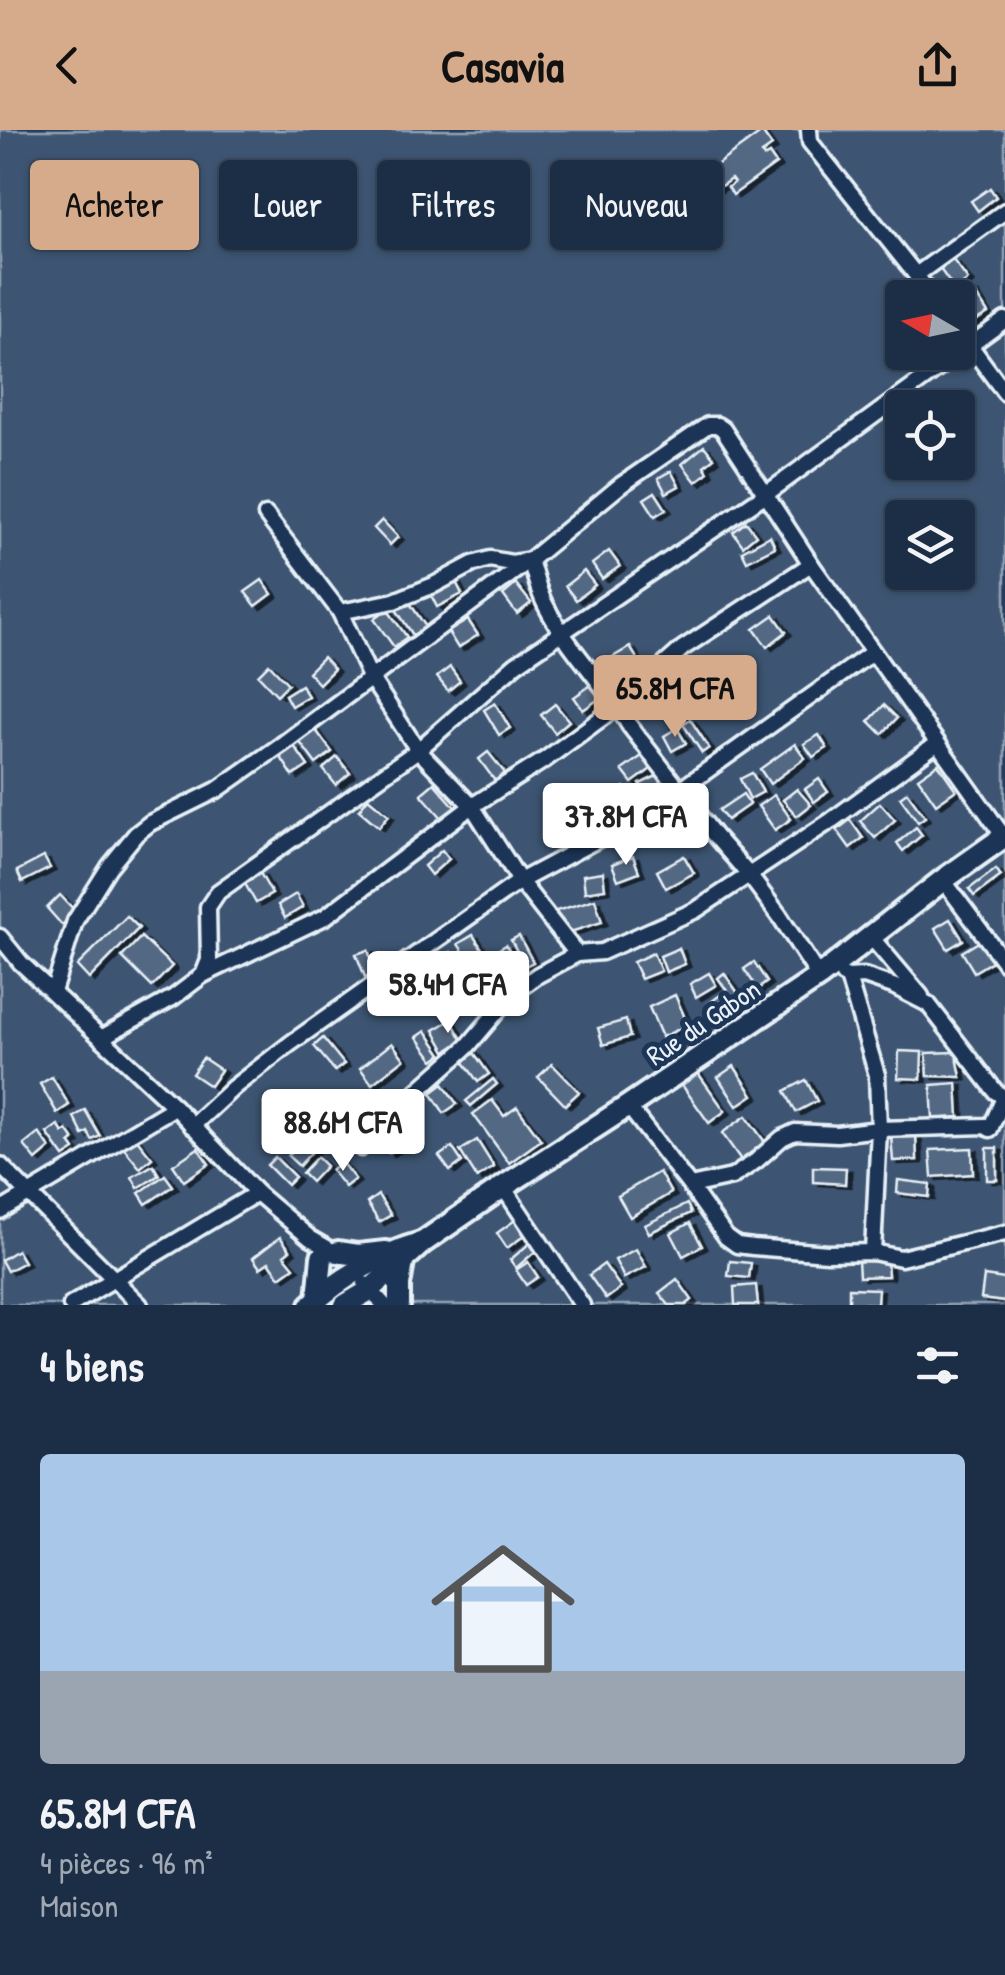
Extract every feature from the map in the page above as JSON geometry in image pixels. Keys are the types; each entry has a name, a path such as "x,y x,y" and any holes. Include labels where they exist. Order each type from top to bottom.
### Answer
{"highway":[{"name":"Rue du Gabon","path":"314,1302 357,1295 398,1257 503,1186 832,974 871,937 1004,837"},
{"path":"314,1302 330,1255 374,1254 398,1257 399,1305"}],"street":[{"path":"809,130 810,142 920,280"},
{"path":"916,274 1005,211"},
{"path":"975,343 1005,320"},
{"path":"975,352 1005,393"},
{"path":"202,975 209,960 208,908 218,892 418,750 516,664 766,494 938,370"},
{"path":"53,992 75,921 109,867 136,834 217,790 708,425 723,429 811,564 1004,837"},
{"path":"266,515 340,612 370,677 418,750 472,806 520,881 577,954"},
{"path":"340,612 394,601 490,559 512,563 530,560"},
{"path":"530,560 543,602 629,725 779,916 832,974 877,1075 879,1129 872,1252"},
{"path":"101,1038 174,997 202,975 326,917 472,806 618,706 684,648 811,564"},
{"path":"192,1126 291,1043 520,881 648,812 873,652"},
{"path":"361,1148 467,1047 512,994 538,974 577,954 602,952 696,910 832,820 936,744"},
{"path":"944,880 1005,963"},
{"path":"0,937 21,963 174,1107 257,1192 322,1246 357,1295"},
{"path":"690,1186 732,1177 794,1132 837,1134 986,1126 990,1129 1004,1098 871,937"},
{"path":"832,974 864,976 928,1004"},
{"path":"628,1106 726,1237 738,1244 788,1251 872,1252 901,1258 1005,1234"},
{"path":"0,1211 174,1107"},
{"path":"0,1165 140,1305"},
{"path":"503,1186 582,1305"},
{"path":"71,1305 257,1192"}],"shaded area":[{"path":"0,130 1005,130 1005,1305 0,1305"}],"building":[{"path":"762,132 772,146 761,154 769,154 776,164 733,195 728,187 734,183 731,179 723,184 723,160"},
{"path":"990,188 996,197 978,211 971,201"},
{"path":"953,260 968,280 948,280 940,269"},
{"path":"975,293 988,313 975,321"},
{"path":"704,446 714,458 704,466 708,472 696,482 682,464"},
{"path":"671,471 679,486 666,493 658,478"},
{"path":"655,492 666,509 655,516 644,499"},
{"path":"382,520 398,537 390,545 374,528"},
{"path":"746,522 756,535 743,546 733,532"},
{"path":"770,536 775,547 747,561 742,551"},
{"path":"609,551 620,566 602,579 592,564"},
{"path":"584,571 595,585 576,600 565,586"},
{"path":"262,580 272,594 256,606 245,592"},
{"path":"455,580 462,594 437,607 430,593"},
{"path":"516,584 531,603 517,614 503,595"},
{"path":"407,599 426,627 413,635 395,608"},
{"path":"387,609 407,637 394,647 374,619"},
{"path":"774,615 786,632 767,647 754,629"},
{"path":"468,620 478,635 458,648 448,632"},
{"path":"630,647 638,660 621,671 613,657"},
{"path":"323,657 334,669 319,684 308,672"},
{"path":"269,664 288,684 277,695 258,675"},
{"path":"450,667 460,681 448,691 437,677"},
{"path":"594,683 603,696 583,710 574,697"},
{"path":"301,685 308,696 291,706 285,695"},
{"path":"668,690 685,714 672,724 655,700"},
{"path":"495,703 510,728 499,735 484,710"},
{"path":"555,704 569,721 555,733 541,715"},
{"path":"884,705 897,718 882,734 869,721"},
{"path":"690,719 709,748 702,753 683,724"},
{"path":"677,728 686,743 672,751 664,736"},
{"path":"315,729 332,752 316,764 299,741"},
{"path":"819,735 827,748 813,757 804,744"},
{"path":"795,744 805,758 770,784 760,769"},
{"path":"294,746 308,766 293,776 280,756"},
{"path":"488,752 505,773 495,781 479,759"},
{"path":"642,756 651,769 632,783 622,770"},
{"path":"337,757 350,773 336,785 323,769"},
{"path":"938,764 956,790 936,804 918,778"},
{"path":"663,773 669,784 646,796 640,784"},
{"path":"752,773 763,792 750,799 740,779"},
{"path":"819,779 828,792 814,802 805,789"},
{"path":"434,783 456,808 443,819 421,794"},
{"path":"624,787 638,802 624,815 610,799"},
{"path":"584,789 593,805 580,813 570,798"},
{"path":"797,789 811,805 797,816 783,800"},
{"path":"907,792 925,817 918,822 900,797"},
{"path":"743,794 750,804 727,820 719,810"},
{"path":"774,795 791,819 775,830 758,806"},
{"path":"368,798 389,815 379,827 359,810"},
{"path":"880,803 895,820 875,838 860,821"},
{"path":"850,820 863,838 850,848 837,830"},
{"path":"916,827 922,835 903,851 897,843"},
{"path":"442,850 449,859 431,875 424,866"},
{"path":"633,856 639,872 618,880 612,864"},
{"path":"684,856 694,873 666,888 657,871"},
{"path":"44,857 50,868 22,882 17,871"},
{"path":"996,869 1001,876 974,896 969,889"},
{"path":"603,872 605,889 585,892 583,875"},
{"path":"260,873 272,894 256,903 244,882"},
{"path":"296,894 303,907 285,918 278,905"},
{"path":"60,895 76,912 62,925 47,908"},
{"path":"595,899 602,922 564,934 556,911"},
{"path":"127,916 139,928 89,979 77,966"},
{"path":"950,919 963,940 948,949 935,928"},
{"path":"473,935 484,952 469,961 458,944"},
{"path":"519,936 533,962 525,966 511,940"},
{"path":"141,937 172,966 152,987 122,957"},
{"path":"982,940 994,960 974,972 962,952"},
{"path":"506,945 521,969 512,975 496,951"},
{"path":"679,948 685,964 666,972 660,956"},
{"path":"368,950 376,973 365,977 356,954"},
{"path":"451,952 466,971 455,980 440,961"},
{"path":"653,953 661,971 641,979 633,962"},
{"path":"488,957 498,970 481,984 471,970"},
{"path":"754,962 767,982 758,989 744,969"},
{"path":"709,973 716,985 696,997 690,984"},
{"path":"724,973 745,1003 739,1007 718,978"},
{"path":"425,981 429,997 408,1002 404,986"},
{"path":"723,993 732,1007 717,1017 708,1004"},
{"path":"675,995 688,1025 662,1037 649,1007"},
{"path":"451,1020 463,1041 446,1051 434,1030"},
{"path":"626,1020 630,1037 603,1045 598,1028"},
{"path":"426,1031 442,1054 434,1060 417,1037"},
{"path":"323,1038 344,1064 335,1071 314,1046"},
{"path":"392,1043 404,1059 372,1084 360,1068"},
{"path":"472,1050 489,1074 478,1082 461,1058"},
{"path":"899,1051 922,1052 921,1079 898,1078"},
{"path":"956,1052 961,1077 928,1076 926,1053"},
{"path":"203,1058 221,1070 210,1086 192,1074"},
{"path":"552,1064 579,1092 565,1105 538,1077"},
{"path":"693,1066 725,1111 709,1123 677,1078"},
{"path":"734,1066 753,1095 737,1106 718,1077"},
{"path":"52,1077 69,1105 57,1113 40,1084"},
{"path":"493,1079 497,1084 471,1106 466,1101"},
{"path":"806,1080 817,1101 796,1112 785,1091"},
{"path":"957,1083 959,1117 933,1119 931,1085"},
{"path":"443,1084 457,1104 444,1113 431,1093"},
{"path":"492,1100 504,1116 517,1107 541,1140 509,1163 473,1114"},
{"path":"373,1102 384,1116 371,1126 361,1112"},
{"path":"85,1110 100,1136 92,1140 88,1132 83,1135 74,1117"},
{"path":"746,1116 765,1142 741,1160 722,1133"},
{"path":"324,1117 334,1127 299,1166 288,1156"},
{"path":"58,1125 74,1140 70,1143 75,1150 64,1157 47,1133"},
{"path":"394,1131 402,1145 389,1153 381,1139"},
{"path":"39,1133 50,1148 36,1160 24,1145"},
{"path":"916,1134 917,1160 893,1161 891,1136"},
{"path":"135,1137 152,1158 140,1168 123,1147"},
{"path":"477,1140 494,1167 477,1178 460,1151"},
{"path":"452,1147 462,1162 450,1171 439,1156"},
{"path":"198,1148 209,1164 184,1181 173,1165"},
{"path":"972,1148 973,1174 932,1177 930,1150"},
{"path":"987,1148 997,1148 997,1180 987,1180"},
{"path":"275,1157 295,1177 287,1185 267,1165"},
{"path":"317,1157 326,1166 311,1182 302,1173"},
{"path":"341,1162 355,1179 345,1187 331,1170"},
{"path":"153,1165 159,1175 138,1188 132,1177"},
{"path":"813,1167 846,1168 845,1184 813,1182"},
{"path":"659,1172 671,1193 630,1217 618,1196"},
{"path":"165,1175 173,1186 146,1204 139,1193"},
{"path":"898,1180 930,1184 929,1197 897,1193"},
{"path":"378,1195 391,1215 379,1222 367,1203"},
{"path":"687,1204 691,1213 649,1233 645,1225"},
{"path":"518,1218 528,1233 507,1248 497,1233"},
{"path":"690,1223 702,1246 683,1256 671,1233"},
{"path":"280,1237 290,1250 284,1255 294,1267 280,1277 269,1262 260,1268 253,1258"},
{"path":"531,1242 537,1250 516,1268 510,1260"},
{"path":"636,1249 646,1267 624,1278 615,1260"},
{"path":"17,1250 24,1262 7,1271 1,1260"},
{"path":"887,1258 888,1276 859,1277 858,1260"},
{"path":"730,1261 751,1263 749,1278 728,1276"},
{"path":"528,1262 538,1277 526,1285 516,1270"},
{"path":"604,1264 621,1288 606,1299 589,1275"},
{"path":"984,1276 1005,1279 1005,1302 981,1299"},
{"path":"677,1279 692,1300 686,1305 669,1305 659,1293"},
{"path":"756,1285 758,1305 735,1305 734,1287"},
{"path":"849,1288 878,1289 877,1304 849,1303"}]}
